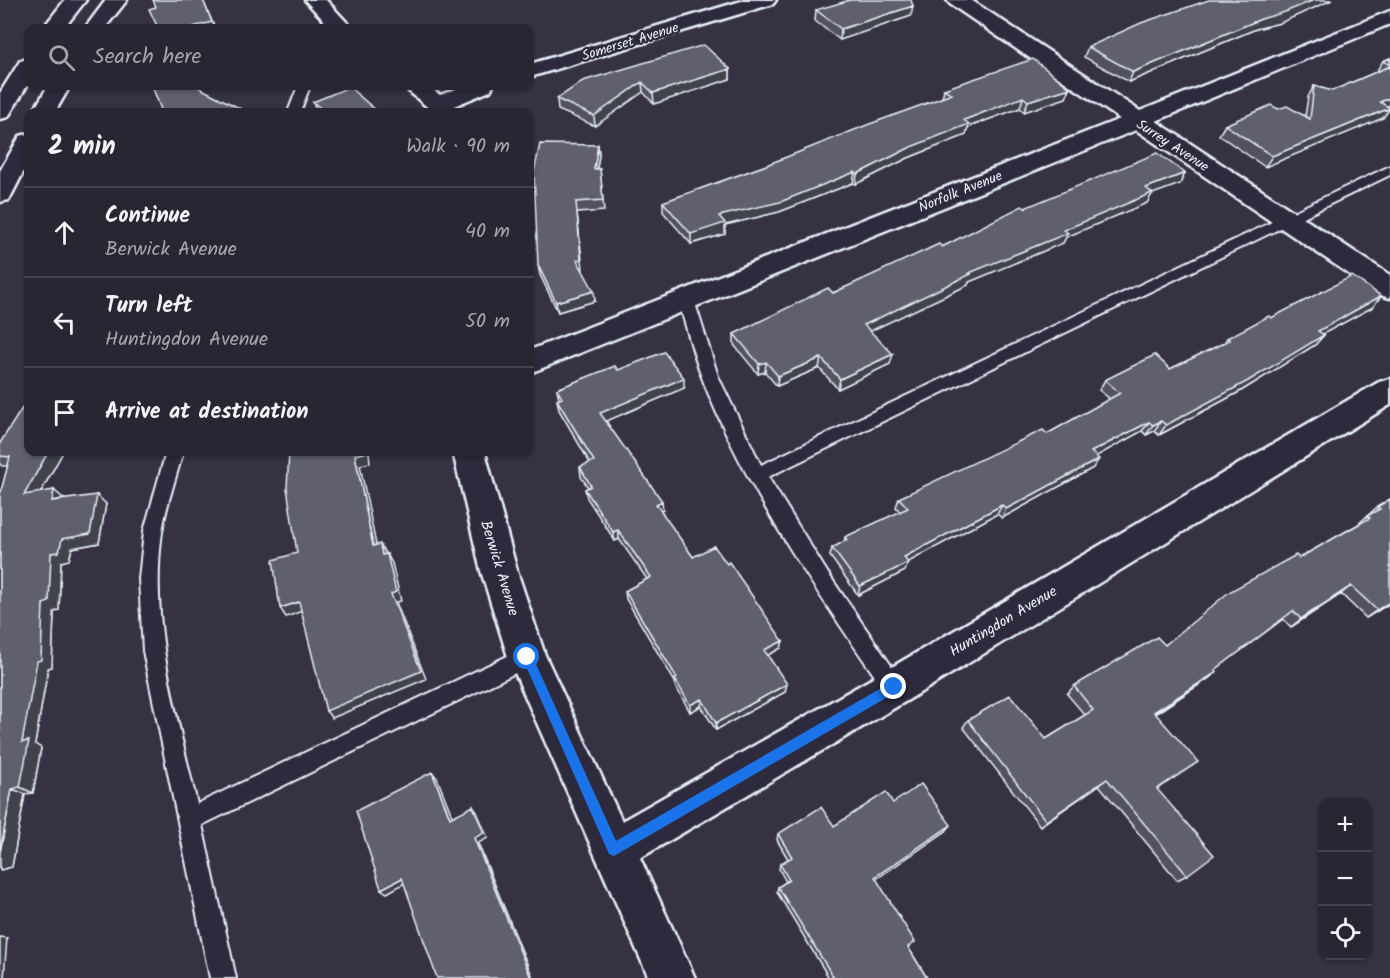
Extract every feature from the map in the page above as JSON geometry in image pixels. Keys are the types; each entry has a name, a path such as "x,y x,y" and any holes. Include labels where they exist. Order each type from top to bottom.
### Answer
{"street":[{"path":"56,24 75,0"},
{"path":"98,24 117,0"},
{"path":"315,0 338,24"},
{"name":"Somerset Avenue","path":"534,70 766,0"},
{"name":"Surrey Avenue","path":"957,0 1390,288"},
{"name":"Norfolk Avenue","path":"534,360 1137,121 1390,17"},
{"path":"0,112 24,73"},
{"path":"46,108 57,90"},
{"path":"419,90 443,108 475,90"},
{"path":"0,194 24,149"},
{"name":"Huntingdon Avenue","path":"614,849 894,687 1390,390"},
{"name":"Berwick Avenue","path":"470,456 499,571 527,657 672,978"}],"lane":[{"path":"296,108 302,90"},
{"path":"756,475 1390,170"},
{"path":"686,300 713,384 756,475 836,602 894,687"},
{"path":"173,456 153,531 149,589 153,651 223,978"},
{"path":"190,819 527,657"}],"building":[{"path":"153,0 203,0 212,22 156,24 149,9 156,7"},
{"path":"850,0 911,0 913,6 841,29 816,10"},
{"path":"1209,0 1314,0 1261,19 1133,72 1088,47 1141,23"},
{"path":"704,45 730,69 653,93 642,82 594,116 557,99 583,81"},
{"path":"1390,58 1390,65 1383,61"},
{"path":"1033,59 1070,88 1028,101 1023,97 964,120 969,124 911,147 857,174 855,172 780,202 719,216 725,223 691,234 663,202 952,94 944,89"},
{"path":"1390,66 1390,98 1380,102 1390,108 1272,156 1225,125 1271,105 1278,109 1287,106 1310,119 1314,86 1332,91"},
{"path":"154,90 204,90 239,108 160,108"},
{"path":"342,90 352,90 373,108 320,108 313,102"},
{"path":"540,144 598,145 594,169 600,169 603,200 576,202 581,259 577,260 594,291 556,302 538,265 534,172"},
{"path":"1157,153 1185,173 1146,188 1152,193 1064,230 1068,233 969,273 971,274 864,325 893,354 840,379 821,358 778,376 766,362 759,364 734,334 828,288 833,293 939,244 942,247 1022,206 1025,208"},
{"path":"1352,276 1381,296 1318,331 1324,335 1248,381 1166,425 1161,421 1153,425 1149,422 1091,452 1099,459 1006,509 1002,505 904,557 908,563 860,586 832,548 847,540 845,537 908,508 899,498 1043,430 1047,434 1120,393 1105,380 1155,355 1170,369 1230,340 1227,338 1269,316 1271,318"},
{"path":"664,352 684,378 600,413 662,501 656,504 693,557 714,546 727,564 729,562 783,641 764,650 787,684 716,723 702,699 690,705 675,679 677,678 625,591 651,577 618,530 613,532 585,489 591,486 580,467 594,461 557,400 562,398 557,389 615,366 618,370"},
{"path":"24,405 24,456 46,456 24,495 54,490 52,501 97,495 90,534 62,539 59,552 51,553 49,602 43,604 41,660 37,661 22,742 29,741 20,787 12,789 0,852 0,495 10,457 0,456 0,443"},
{"path":"289,456 355,456 373,546 380,544 382,555 387,554 396,592 391,594 421,671 326,711 299,602 280,608 273,560 297,553 287,488"},
{"path":"1390,499 1390,602 1377,610 1351,586 1301,619 1293,611 1215,670 1217,672 1154,712 1198,762 1157,789 1214,855 1187,875 1107,779 1046,821 968,720 1010,695 1046,739 1093,710 1074,686 1157,637 1165,645 1229,592 1296,555 1299,558 1370,518 1367,516 1380,509 1377,507"},
{"path":"432,772 450,818 473,806 484,833 474,838 531,978 437,978 402,878 381,889 356,811"},
{"path":"921,784 951,825 875,877 915,942 908,947 927,978 834,978 778,887 789,880 780,864 792,857 778,834 821,807 834,826 886,792 893,803"}],"route":[{"path":"527,657 614,849 894,687"}]}
